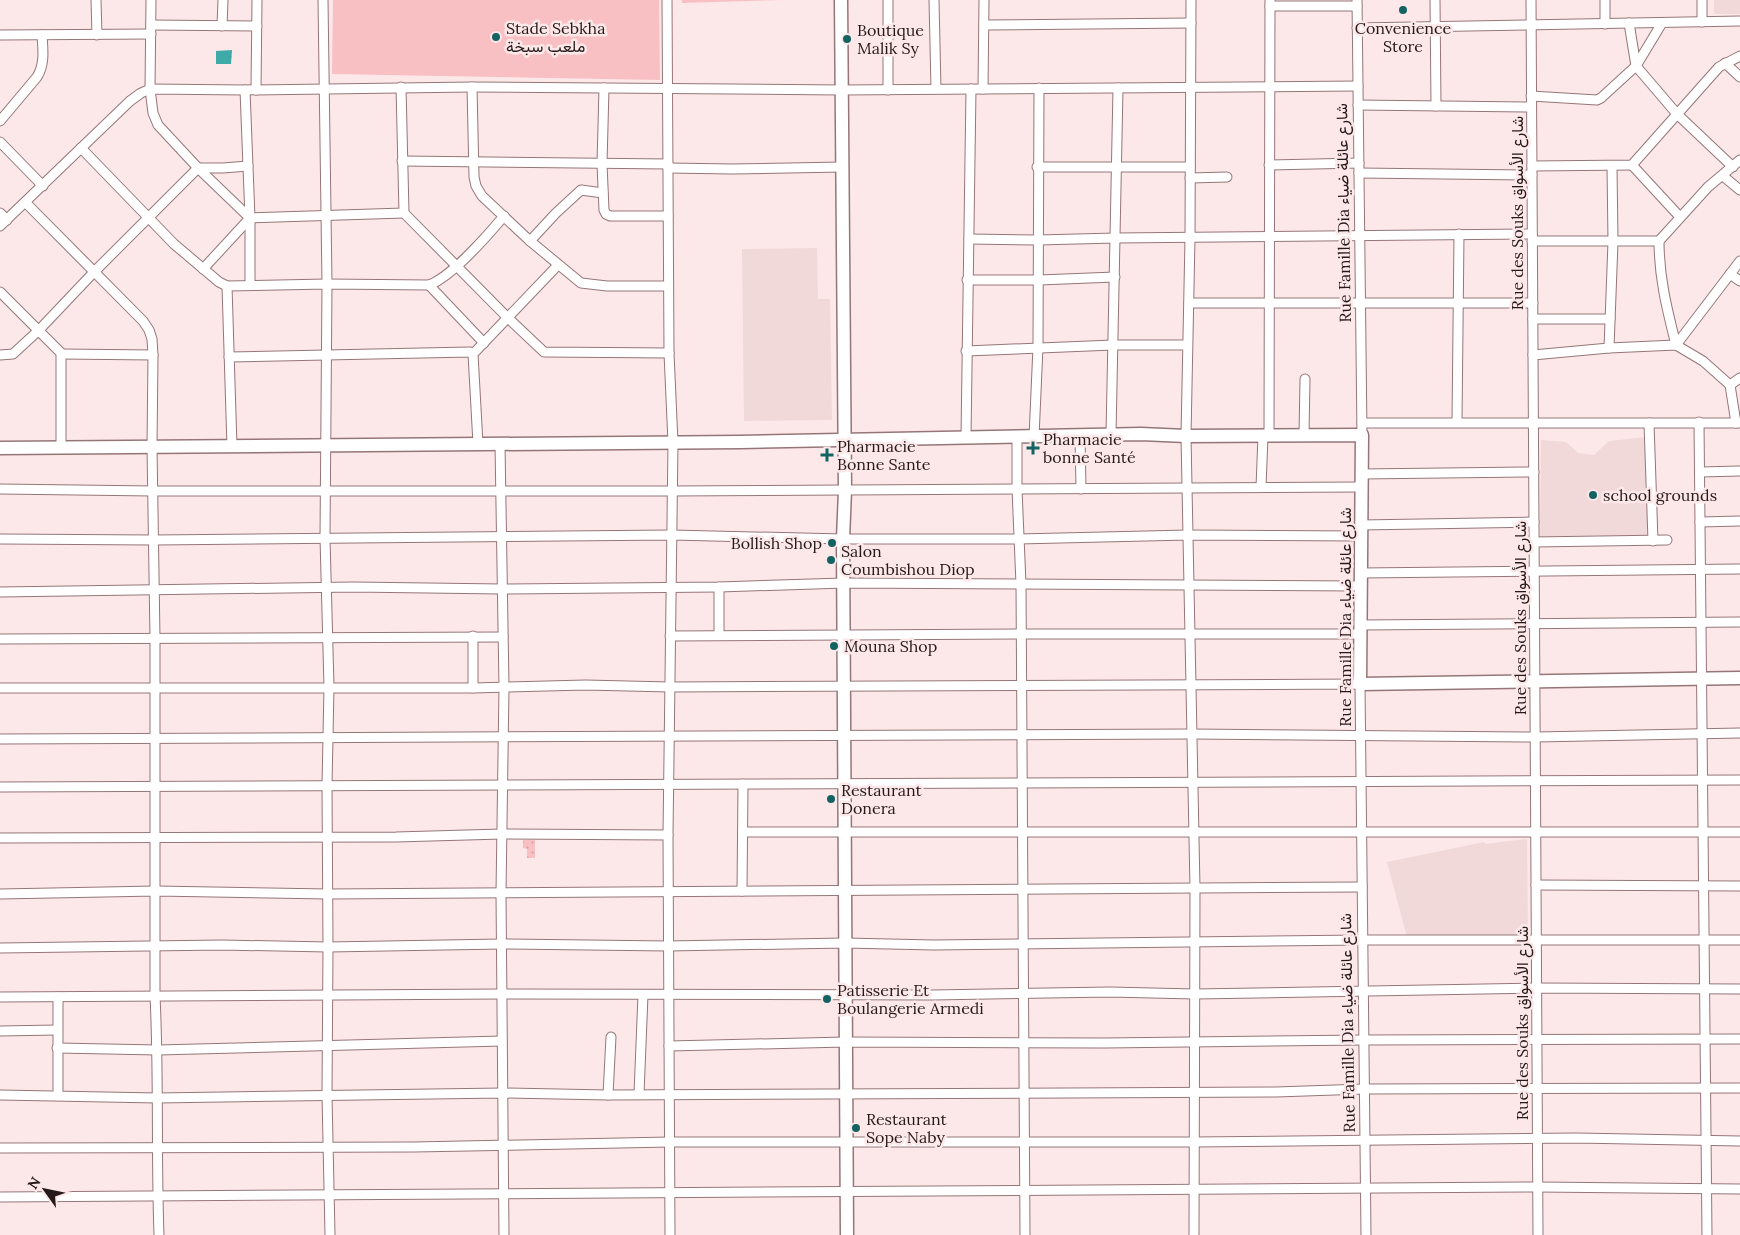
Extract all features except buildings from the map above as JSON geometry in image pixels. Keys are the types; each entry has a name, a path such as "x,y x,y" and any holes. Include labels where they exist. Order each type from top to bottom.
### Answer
{"street":[{"path":"96,0 97,35"},
{"path":"151,0 150,89 158,125 198,168 250,218 404,213"},
{"path":"222,26 223,0"},
{"path":"256,90 257,0"},
{"path":"323,0 327,284 327,490 325,538 329,687 327,737 327,1095 330,1235"},
{"path":"667,0 668,286 673,443 668,834 670,1235"},
{"path":"841,0 845,439 843,539 847,1235"},
{"path":"888,0 888,90"},
{"path":"934,0 936,89"},
{"path":"983,89 984,0"},
{"path":"1191,0 1190,238 1186,346 1186,436 1195,888 1194,1235"},
{"path":"1435,0 1436,106"},
{"name":"Rue des Souks شارع الأسواق","path":"1531,0 1538,1235"},
{"path":"1604,0 1605,24"},
{"path":"1702,0 1702,22"},
{"path":"1261,487 1266,436 1270,3 1357,3"},
{"name":"Rue Famille Dia شارع عائلة ضياء","path":"1357,3 1362,429 1360,684 1366,1235"},
{"path":"1357,28 1740,22"},
{"path":"984,25 1191,23"},
{"path":"1629,23 1636,66 1676,114 1733,167"},
{"path":"1532,96 1597,100 1636,66 1662,23"},
{"path":"0,35 97,35 151,30 256,26"},
{"path":"0,121 41,71 43,63 42,35"},
{"path":"1359,173 1532,170 1632,165 1676,114 1725,63 1740,56"},
{"path":"1725,63 1740,77"},
{"path":"0,213 4,223 130,101 150,89 256,90 472,87 888,90 1358,86"},
{"path":"401,87 404,213 507,317 544,352 669,353"},
{"path":"472,87 476,186 482,196 558,265 585,284 668,286"},
{"path":"604,88 602,164 604,210 610,216 668,216"},
{"path":"1034,437 1039,280 1038,88"},
{"path":"1111,436 1118,88"},
{"path":"966,437 970,89"},
{"path":"245,90 250,218 250,285"},
{"path":"1358,105 1531,106"},
{"path":"0,142 43,186"},
{"path":"81,148 174,244 219,282 227,286 327,284 429,285 435,283 457,266 484,240 504,216"},
{"path":"1676,345 1663,292 1659,265 1659,240 1708,187 1740,160"},
{"path":"402,161 602,164 732,169 842,167"},
{"path":"1269,165 1359,163"},
{"path":"1632,165 1680,217"},
{"path":"0,355 13,354 39,330 198,168 248,166"},
{"path":"1609,348 1612,166"},
{"path":"1037,167 1190,167"},
{"path":"1723,176 1740,190"},
{"path":"1190,178 1227,177"},
{"path":"530,241 581,190 603,193"},
{"path":"26,203 143,321 152,339 155,638 155,996 158,1050 156,1146 159,1235"},
{"path":"203,269 250,218"},
{"path":"969,239 1038,240 1460,234 1612,242 1659,240"},
{"path":"1457,422 1460,234"},
{"path":"1676,345 1740,261"},
{"path":"478,444 474,354 558,265"},
{"path":"1730,274 1740,281"},
{"path":"967,280 1115,277"},
{"path":"429,285 484,343"},
{"path":"227,286 232,447"},
{"path":"0,292 62,354 61,447"},
{"path":"1189,303 1533,303"},
{"path":"1533,319 1610,319"},
{"path":"0,448 673,443 1141,434 1266,436 1304,435 1457,422 1738,423 1730,385 1703,361 1676,345 1609,348 1533,355"},
{"path":"966,352 1038,347 1186,346"},
{"path":"230,357 470,352 474,354"},
{"path":"62,354 153,355"},
{"path":"1730,385 1740,378"},
{"path":"1304,435 1305,379"},
{"path":"1699,422 1708,1235"},
{"path":"1649,423 1653,541"},
{"path":"1017,436 1018,539 1021,584 1025,1235"},
{"path":"1080,436 1081,489"},
{"path":"500,444 504,687 501,893 504,1235"},
{"path":"1700,472 1740,471"},
{"path":"0,489 153,491 672,491 1081,489 1261,487 1361,480 1534,472"},
{"path":"1700,522 1740,521"},
{"path":"0,539 154,540 672,535 843,539 1018,539 1361,530 1534,522"},
{"path":"1534,542 1667,540"},
{"path":"1361,573 1740,569"},
{"path":"0,592 326,588 718,587 844,583 1360,586"},
{"path":"718,587 719,635"},
{"path":"670,636 1190,634 1535,624 1740,622"},
{"path":"473,688 474,636"},
{"path":"0,639 503,636"},
{"path":"0,688 1360,684 1740,678"},
{"path":"0,739 1192,734 1361,737 1536,737 1740,733"},
{"path":"0,787 1740,780"},
{"path":"742,891 743,784"},
{"path":"743,832 1740,832"},
{"path":"0,838 668,834"},
{"path":"1536,885 1740,886"},
{"path":"0,894 156,891 328,894 1362,887"},
{"path":"0,948 222,945 328,947 502,944 668,946 1363,940 1740,940"},
{"path":"0,997 327,994 1195,994 1536,988 1740,989"},
{"path":"639,1094 643,995"},
{"path":"58,997 58,1095"},
{"path":"0,1031 57,1030"},
{"path":"608,1095 611,1036"},
{"path":"669,1046 846,1042 1024,1043 1740,1039"},
{"path":"58,1048 158,1050 502,1041"},
{"path":"0,1095 157,1098 503,1093 670,1095 1740,1088"},
{"path":"0,1148 588,1145 670,1142 1365,1141 1537,1138 1740,1141"},
{"path":"0,1197 1537,1187 1740,1190"}],"shaded area":[{"name":"Stade Sebkha ملعب سبخة","path":"333,0 659,0 660,80 332,74"},
{"path":"682,0 782,0 682,3"},
{"path":"1714,0 1740,0 1740,14 1714,14"},
{"path":"817,248 818,299 830,299 832,420 744,421 742,249"},
{"name":"school grounds","path":"1647,437 1649,539 1540,538 1541,440 1566,442 1578,453 1594,455 1609,441"},
{"path":"1527,839 1528,937 1407,937 1387,862 1484,842 1485,844"},
{"path":"523,840 535,840 535,858 527,858 527,849 523,848"}],"water":[{"path":"232,50 231,64 216,64 216,51"}],"place":[{"name":"Convenience Store","path":"1403,10"},
{"name":"Stade Sebkha ملعب سبخة","path":"496,37"},
{"name":"Boutique Malik Sy","path":"847,39"},
{"name":"Pharmacie bonne Santé","path":"1033,448"},
{"name":"Pharmacie Bonne Sante","path":"827,455"},
{"name":"school grounds","path":"1593,495"},
{"name":"Bollish Shop","path":"832,543"},
{"name":"Salon Coumbishou Diop","path":"831,560"},
{"name":"Mouna Shop","path":"834,646"},
{"name":"Restaurant Donera","path":"831,799"},
{"name":"Patisserie Et Boulangerie Armedi","path":"827,999"},
{"name":"Restaurant Sope Naby","path":"856,1128"}]}
